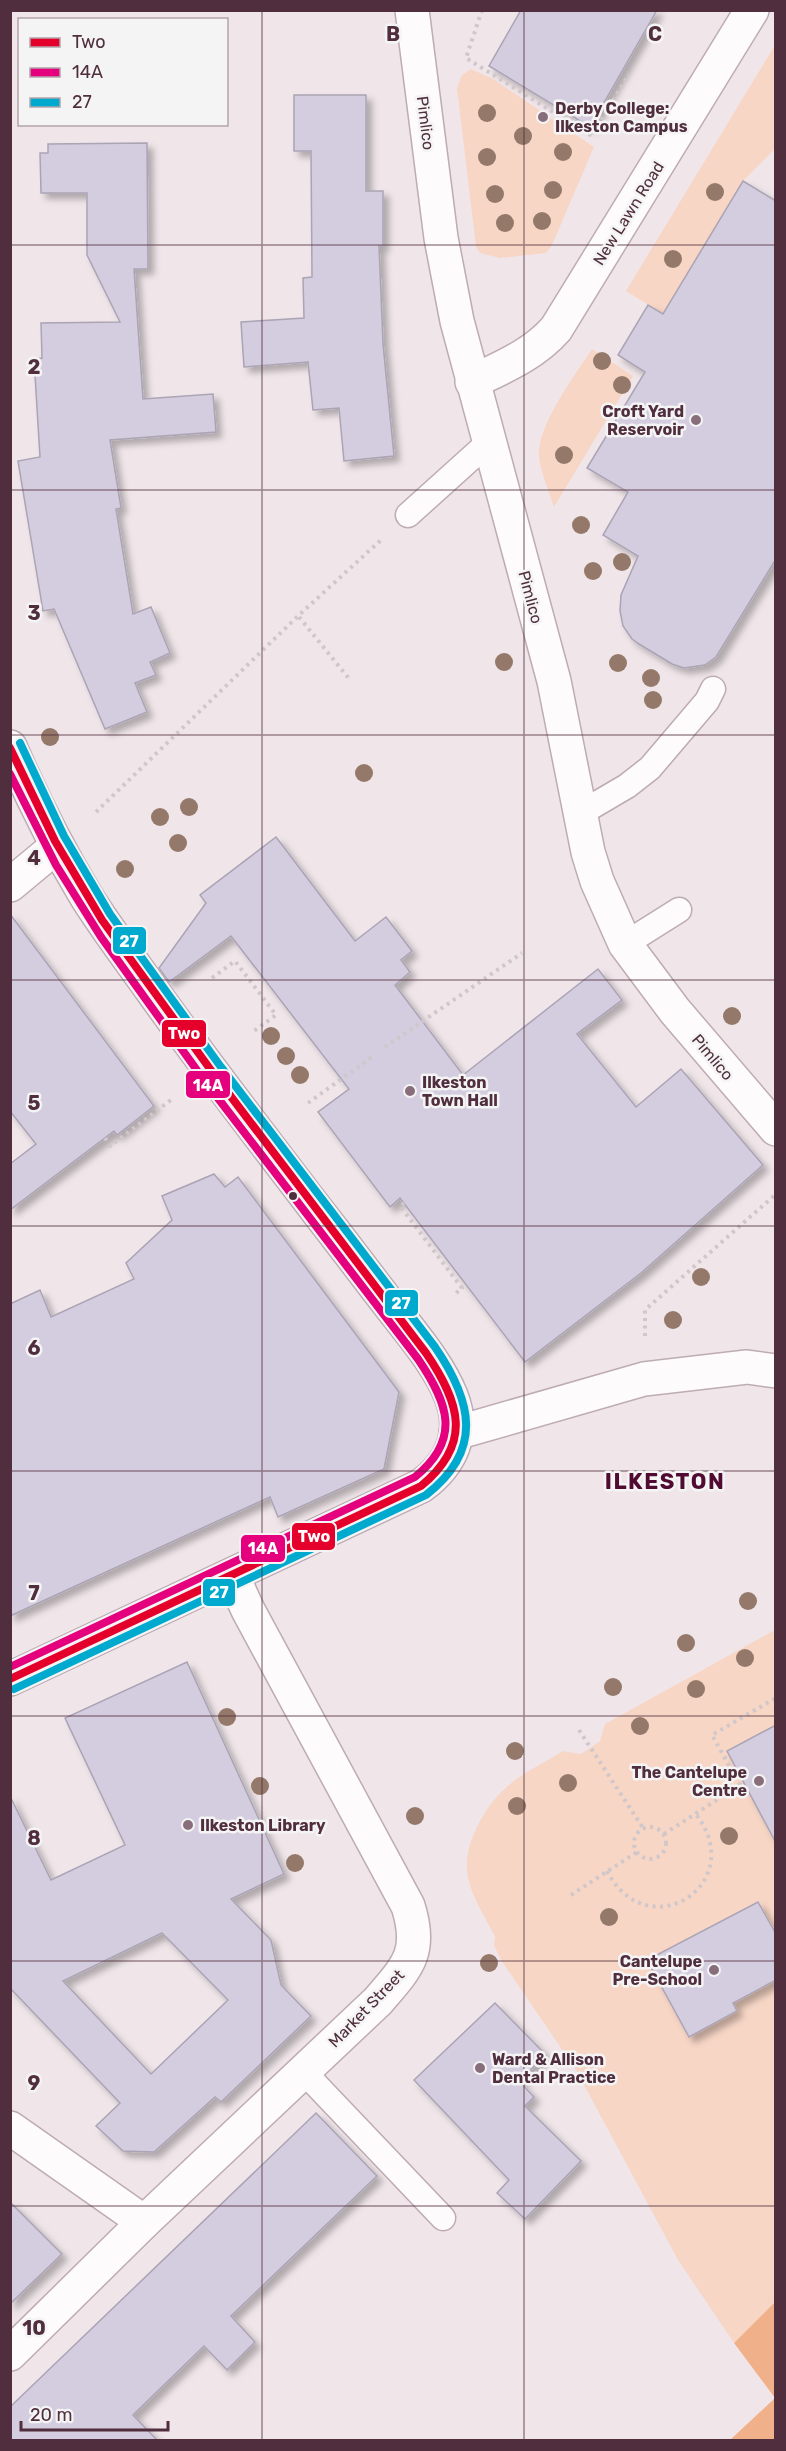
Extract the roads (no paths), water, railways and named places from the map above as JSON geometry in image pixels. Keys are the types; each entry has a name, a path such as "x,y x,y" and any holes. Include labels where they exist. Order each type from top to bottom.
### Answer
{"street":[{"name":"Pimlico","path":"412,10 441,238 457,321 554,681 597,881 625,944 675,1011 776,1130"},
{"name":"New Lawn Road","path":"472,382 524,357 544,342 556,329 752,10"},
{"path":"10,747 57,846 116,942 435,1368 451,1396 457,1417 456,1433 450,1456 438,1474 421,1486 10,1679"},
{"path":"10,885 57,846"},
{"path":"456,1433 644,1379 747,1367 776,1371"},
{"name":"Market Street","path":"10,2354 144,2222 378,2001 406,1969 413,1954 414,1924 408,1906 248,1610 232,1575"},
{"path":"10,2128 144,2222"}],"lane":[{"path":"408,515 489,442"},
{"path":"581,813 627,786 650,768 713,689"},
{"path":"625,944 679,910"},
{"path":"303,2071 443,2218"}],"place":[{"name":"Derby College: Ilkeston Campus","path":"543,117"},
{"name":"Croft Yard Reservoir","path":"696,420"},
{"name":"Ilkeston Town Hall","path":"410,1091"},
{"name":"The Cantelupe Centre","path":"759,1781"},
{"name":"Ilkeston Library","path":"188,1825"},
{"name":"Cantelupe Pre-School","path":"714,1970"},
{"name":"Ward & Allison Dental Practice","path":"480,2068"}],"district":[{"name":"ILKESTON","path":"665,1481"}]}
